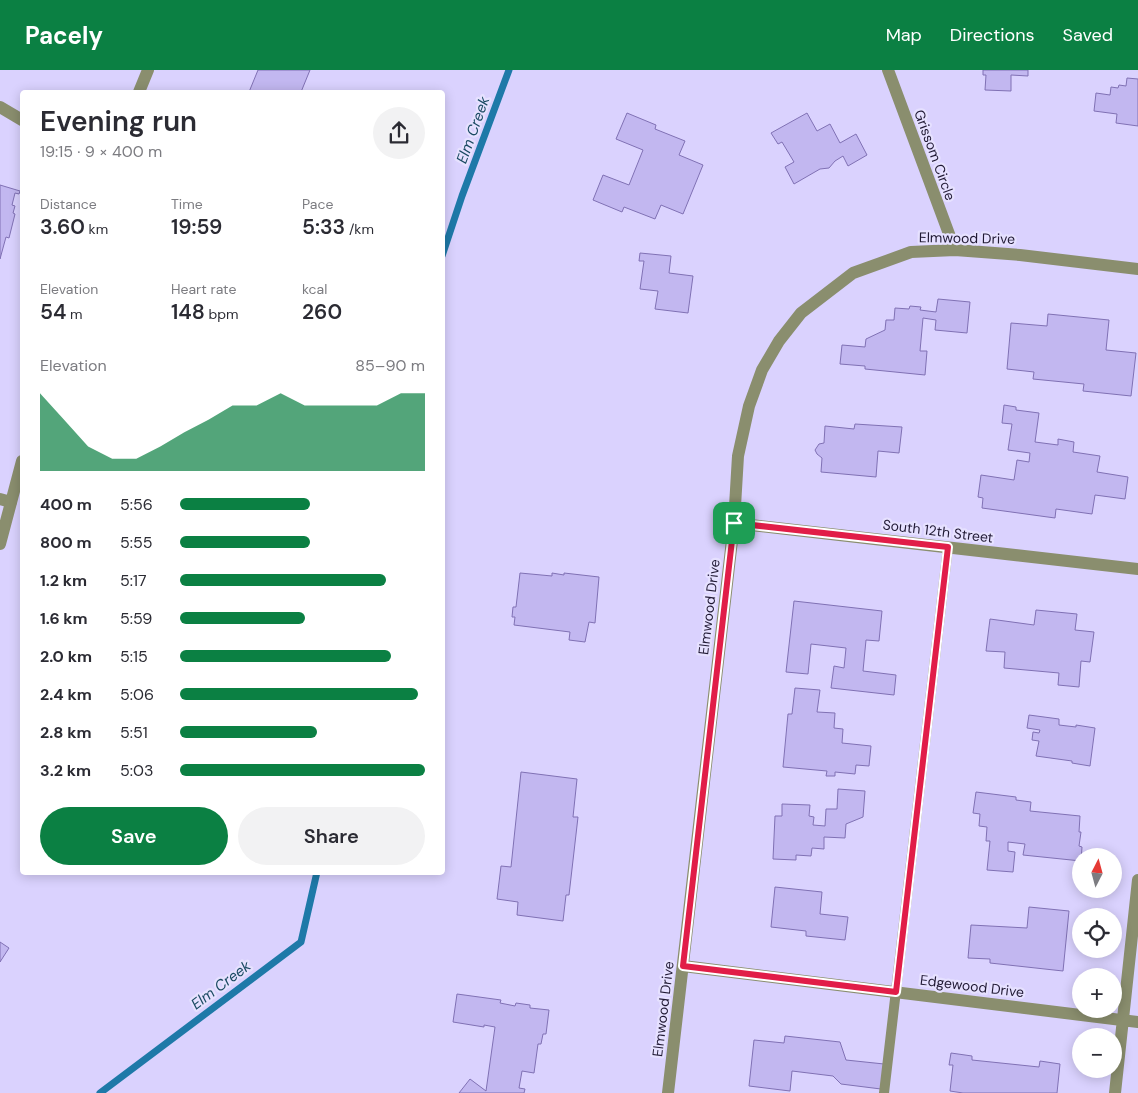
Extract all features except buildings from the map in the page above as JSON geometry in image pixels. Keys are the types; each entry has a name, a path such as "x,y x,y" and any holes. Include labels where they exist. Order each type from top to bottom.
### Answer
{"street":[{"path":"140,90 148,70"},
{"name":"Grissom Circle","path":"888,70 955,250"},
{"path":"0,108 20,119"},
{"name":"Elmwood Drive","path":"668,1093 734,523 738,456 750,406 762,370 779,341 801,313 854,274 911,252 955,250 1020,255 1138,269"},
{"path":"0,544 5,500 20,466"},
{"name":"South 12th Street","path":"734,523 1138,569"},
{"path":"1115,1093 1138,880"},
{"name":"Edgewood Drive","path":"683,966 1138,1022"}],"lane":[{"path":"884,1093 948,547"}],"waterway":[{"name":"Elm Creek","path":"445,247 509,70"},
{"name":"Elm Creek","path":"100,1093 301,942 316,875"}],"route":[{"path":"734,523 948,547 896,992 683,966 734,523"}]}
